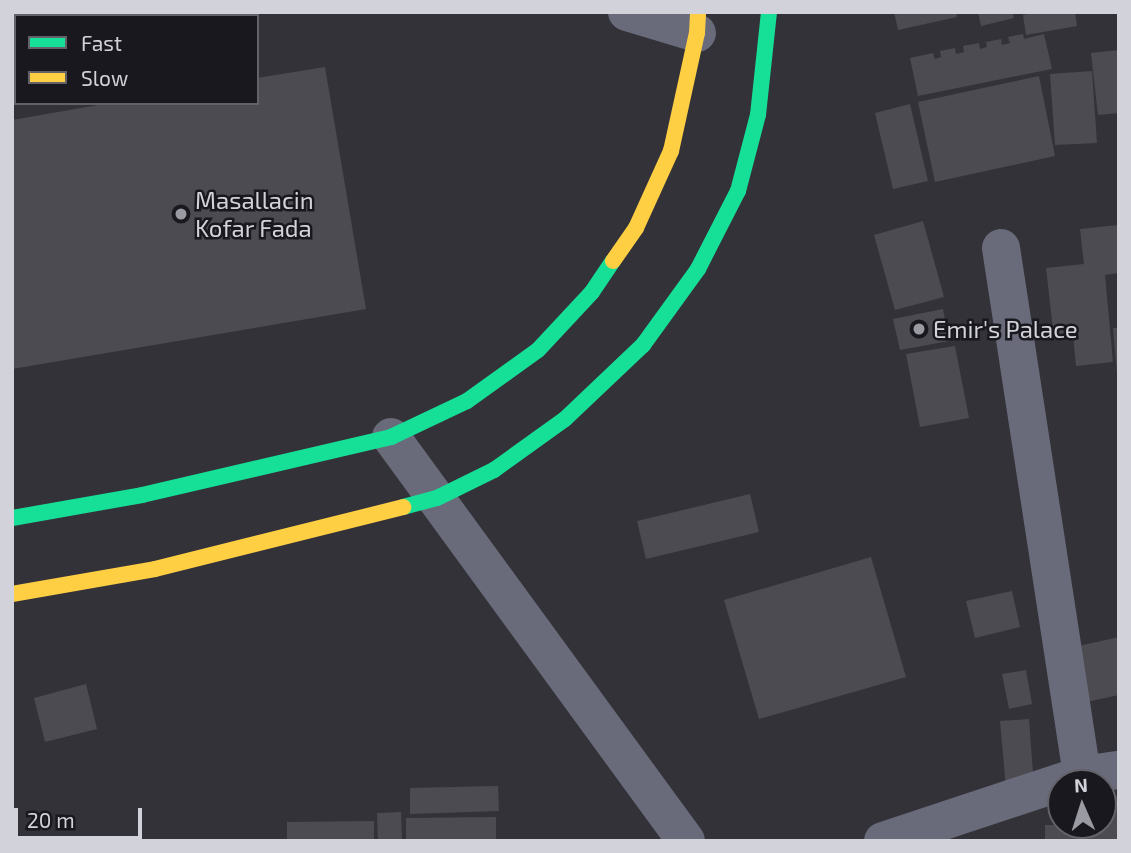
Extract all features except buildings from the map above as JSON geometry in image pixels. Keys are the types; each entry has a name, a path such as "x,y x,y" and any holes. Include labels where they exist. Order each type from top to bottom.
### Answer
{"main road":[{"path":"12,594 155,569 437,498 494,470 565,419 643,345 698,269 738,191 758,115 769,12"},
{"path":"12,518 142,495 391,437 467,401 528,357 592,292 636,228 671,151 698,23"}],"street":[{"path":"627,12 698,23"},
{"path":"1001,248 1081,769"},
{"path":"391,437 686,841"},
{"path":"883,841 1047,787"}],"traffic: fast":[{"path":"403,507 437,498 494,470 565,419 643,345 698,269 738,191 758,115 769,12"},
{"path":"12,518 142,495 391,437 467,401 538,350 592,292 613,261"}],"traffic: slow":[{"path":"613,261 636,228 671,151 697,33 698,12"},
{"path":"12,594 155,569 403,507"}],"place":[{"name":"Masallacin Kofar Fada","path":"181,214"},
{"name":"Emir's Palace","path":"919,329"}]}
